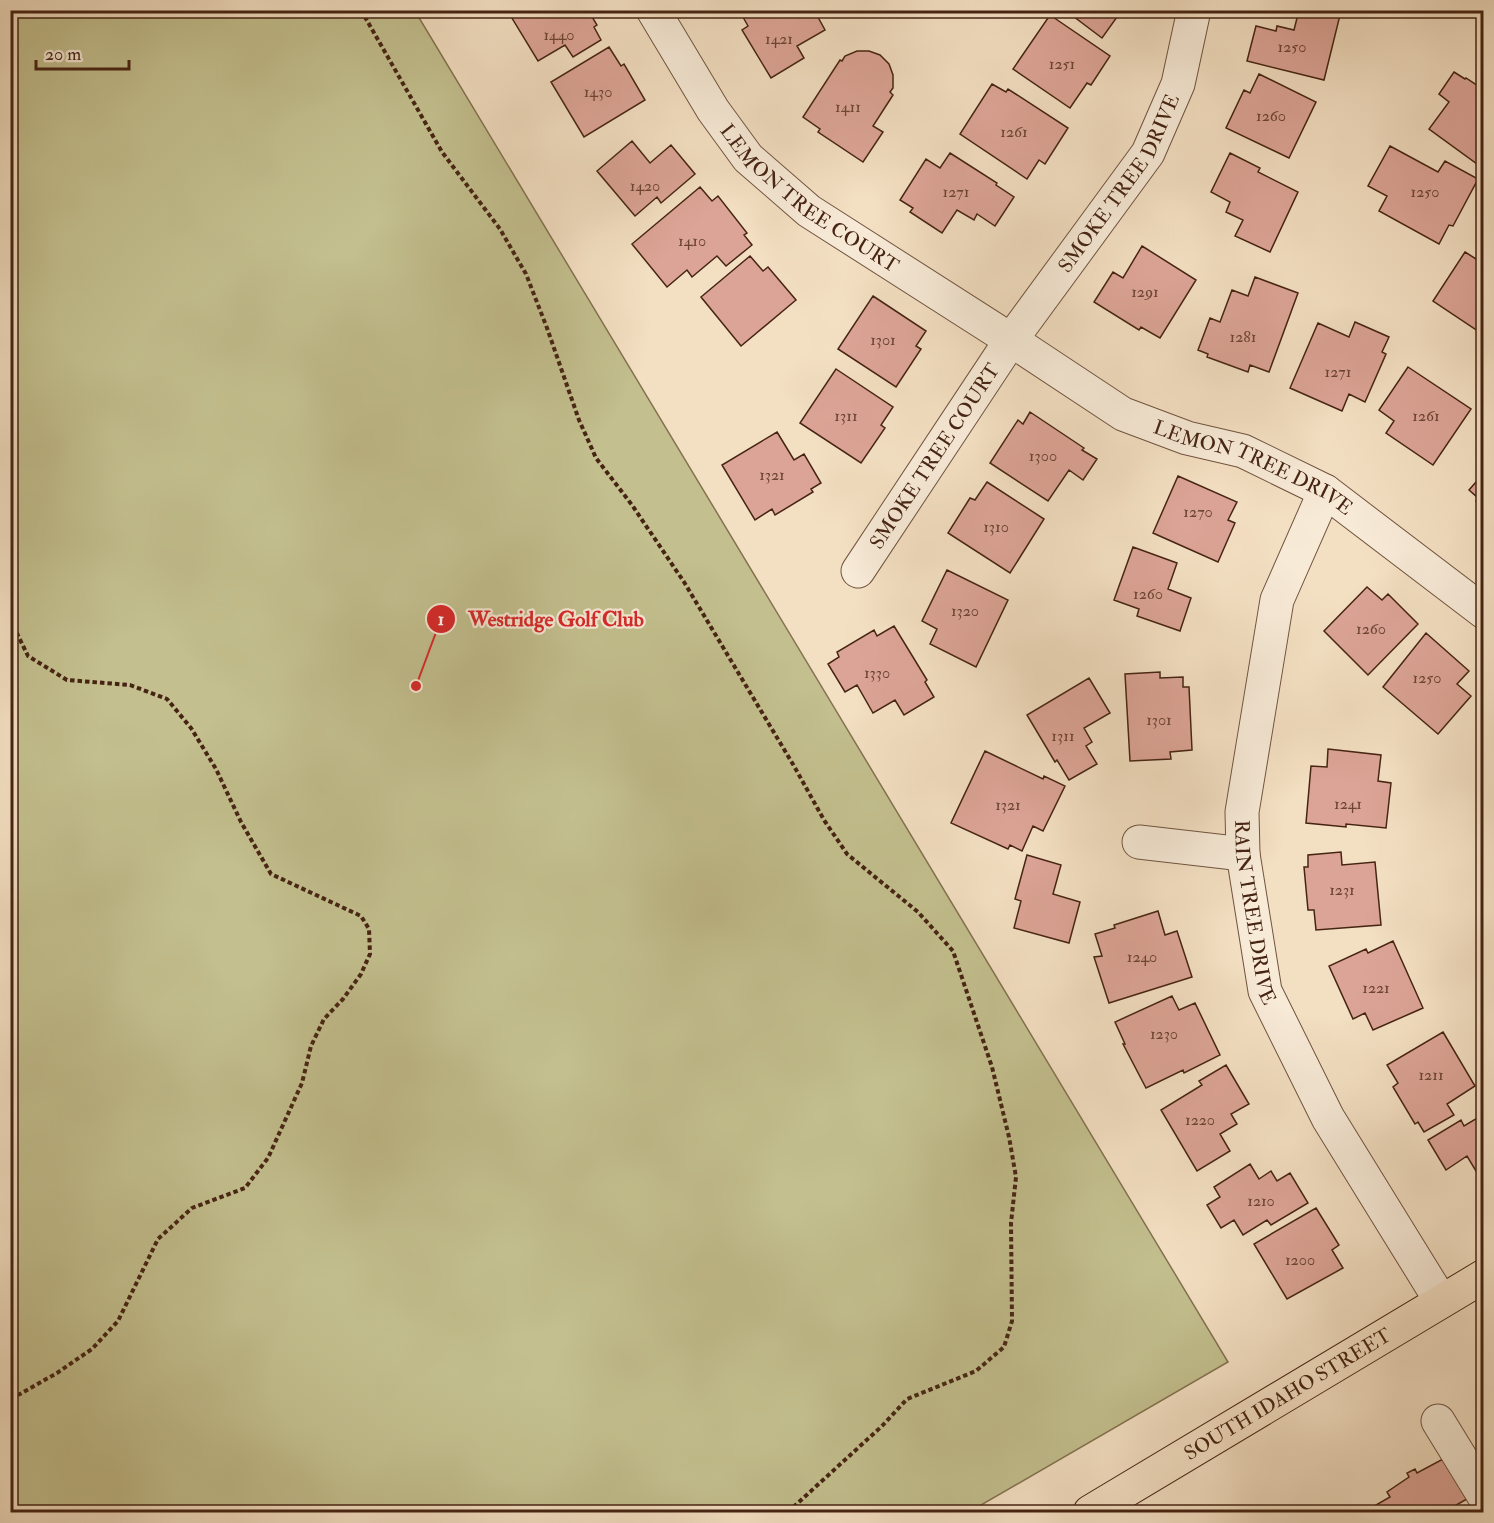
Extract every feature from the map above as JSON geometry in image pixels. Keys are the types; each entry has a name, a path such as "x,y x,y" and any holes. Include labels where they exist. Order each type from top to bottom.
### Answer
{"main road":[{"name":"SOUTH IDAHO STREET","path":"1090,1512 1484,1276"}],"street":[{"name":"LEMON TREE COURT","path":"653,10 714,110 748,158 809,211 1011,340"},
{"name":"SMOKE TREE DRIVE","path":"1011,340 1148,153 1178,84 1194,10"},
{"name":"LEMON TREE DRIVE","path":"1011,340 1123,414 1187,438 1242,452 1325,491 1484,612"},
{"name":"SMOKE TREE COURT","path":"858,571 1011,340"},
{"name":"RAIN TREE DRIVE","path":"1325,491 1277,600 1242,812 1243,854 1265,991 1329,1118 1441,1301"},
{"path":"1139,842 1243,854"},
{"path":"1438,1421 1484,1496"}],"path":[{"path":"361,10 442,152 500,230 526,274 548,328 579,420 596,458 632,505 684,582 824,820 847,854 918,912 953,951 992,1067 1016,1177 1011,1222 1012,1322 1004,1347 976,1371 907,1399 882,1426 788,1512"},
{"path":"10,619 28,656 67,680 130,685 166,699 190,728 216,769 241,822 271,874 361,916 369,929 370,954 361,974 343,999 324,1019 311,1046 302,1083 268,1158 245,1188 192,1208 158,1239 118,1321 92,1349 57,1373 20,1394 10,1397"}],"shaded area":[{"path":"10,11 415,11 1228,1362 969,1512 11,1512"}],"building":[{"path":"507,10 588,10 597,25 594,27 601,40 573,57 565,45 538,61"},
{"path":"739,10 814,10 825,30 797,46 804,58 771,78 742,30 748,26"},
{"path":"1065,10 1122,10 1102,38"},
{"path":"1299,10 1341,11 1324,80 1247,61 1256,26 1276,31 1277,26 1294,30"},
{"path":"1050,15 1110,56 1091,85 1087,83 1070,108 1013,69"},
{"path":"609,47 621,66 624,64 645,100 584,137 551,82"},
{"path":"857,51 869,51 880,55 889,64 893,75 893,88 890,92 893,95 873,126 883,132 863,162 818,132 820,129 803,117 840,60 842,61 845,56"},
{"path":"1454,72 1484,90 1484,169 1429,129 1449,102 1439,94"},
{"path":"1259,74 1316,102 1289,158 1226,128 1244,90 1250,93"},
{"path":"992,84 1006,92 1008,89 1068,128 1045,164 1039,160 1027,179 960,134"},
{"path":"632,141 650,163 671,145 695,174 661,203 657,197 635,216 597,171"},
{"path":"1390,146 1438,172 1445,161 1478,179 1453,226 1449,225 1439,244 1379,211 1387,196 1368,186"},
{"path":"950,153 997,183 996,185 1014,197 995,226 977,214 974,220 957,210 942,233 910,212 913,208 900,200 926,159 940,168"},
{"path":"1230,153 1260,168 1258,172 1298,192 1270,252 1235,236 1243,220 1226,212 1230,202 1211,192"},
{"path":"700,187 712,201 718,196 747,233 744,235 752,245 726,266 717,256 692,277 687,270 667,287 632,244"},
{"path":"1142,246 1196,280 1160,338 1141,327 1139,330 1094,302 1113,272 1123,278"},
{"path":"1465,252 1484,264 1484,335 1433,301"},
{"path":"750,256 763,271 768,267 796,300 741,346 701,297"},
{"path":"1255,277 1298,293 1269,372 1250,365 1248,372 1207,357 1208,354 1198,350 1210,318 1220,322 1232,290 1248,296"},
{"path":"873,296 926,331 916,346 921,349 896,387 838,349"},
{"path":"1355,322 1389,337 1382,352 1386,354 1365,402 1349,394 1342,411 1290,388 1318,323 1349,337"},
{"path":"1408,367 1471,409 1433,465 1386,433 1394,421 1379,410"},
{"path":"836,369 893,407 881,425 885,428 861,463 800,423"},
{"path":"1030,412 1097,459 1083,480 1069,470 1048,501 990,463 1018,420 1023,424"},
{"path":"777,432 794,460 804,454 821,483 811,489 813,492 775,515 772,509 755,520 722,465"},
{"path":"1484,473 1484,507 1476,501 1478,498 1469,490"},
{"path":"1178,476 1237,502 1228,520 1235,523 1218,562 1153,533"},
{"path":"987,482 1044,519 1010,573 948,533 970,498 975,500"},
{"path":"1133,547 1177,563 1168,589 1191,598 1180,631 1137,616 1139,609 1114,600"},
{"path":"947,570 1008,600 976,667 930,644 937,629 922,621"},
{"path":"1367,587 1382,600 1388,594 1418,624 1368,675 1324,631"},
{"path":"894,626 927,680 925,682 934,697 904,715 895,700 873,713 857,685 845,692 828,664 839,657 837,652 874,630 877,636"},
{"path":"1426,633 1469,671 1457,684 1471,696 1438,734 1383,687"},
{"path":"1160,672 1160,678 1183,677 1183,687 1189,687 1192,750 1170,752 1171,759 1130,761 1125,674"},
{"path":"1089,678 1110,713 1084,728 1092,742 1086,746 1097,764 1069,780 1057,760 1055,762 1027,715"},
{"path":"1328,749 1381,755 1378,781 1391,783 1386,828 1306,823 1311,766 1327,767"},
{"path":"985,751 1043,779 1044,776 1065,786 1043,831 1033,826 1022,851 1010,845 1008,849 951,823"},
{"path":"1341,852 1342,865 1375,862 1381,925 1316,930 1314,910 1308,910 1304,867 1308,867 1308,855"},
{"path":"1027,855 1061,865 1053,894 1080,902 1069,943 1014,928 1021,901 1015,899"},
{"path":"1158,911 1165,935 1177,931 1192,977 1109,1003 1094,957 1102,956 1095,934 1115,928 1114,925"},
{"path":"1393,941 1423,1008 1373,1030 1365,1013 1353,1019 1329,966 1366,949 1368,953"},
{"path":"1172,996 1179,1010 1195,1003 1220,1055 1146,1088 1123,1044 1125,1044 1115,1022"},
{"path":"1443,1032 1475,1086 1447,1104 1454,1115 1424,1132 1418,1122 1415,1124 1393,1087 1398,1083 1387,1065"},
{"path":"1226,1065 1249,1104 1231,1114 1237,1124 1220,1134 1230,1151 1197,1171 1161,1110 1202,1085 1199,1081"},
{"path":"1484,1114 1484,1180 1482,1181 1467,1156 1446,1170 1428,1140 1461,1120 1464,1126"},
{"path":"1250,1164 1259,1179 1271,1171 1277,1181 1290,1173 1308,1203 1271,1225 1267,1220 1243,1235 1234,1220 1221,1228 1207,1205 1220,1197 1214,1187"},
{"path":"1316,1208 1339,1245 1332,1250 1343,1268 1287,1299 1254,1244"},
{"path":"1443,1459 1467,1499 1444,1512 1437,1512 1435,1509 1429,1512 1364,1512 1390,1497 1387,1492 1409,1477 1407,1473 1415,1469 1417,1473"}],"place":[{"name":"Westridge Golf Club","path":"416,686"}]}
